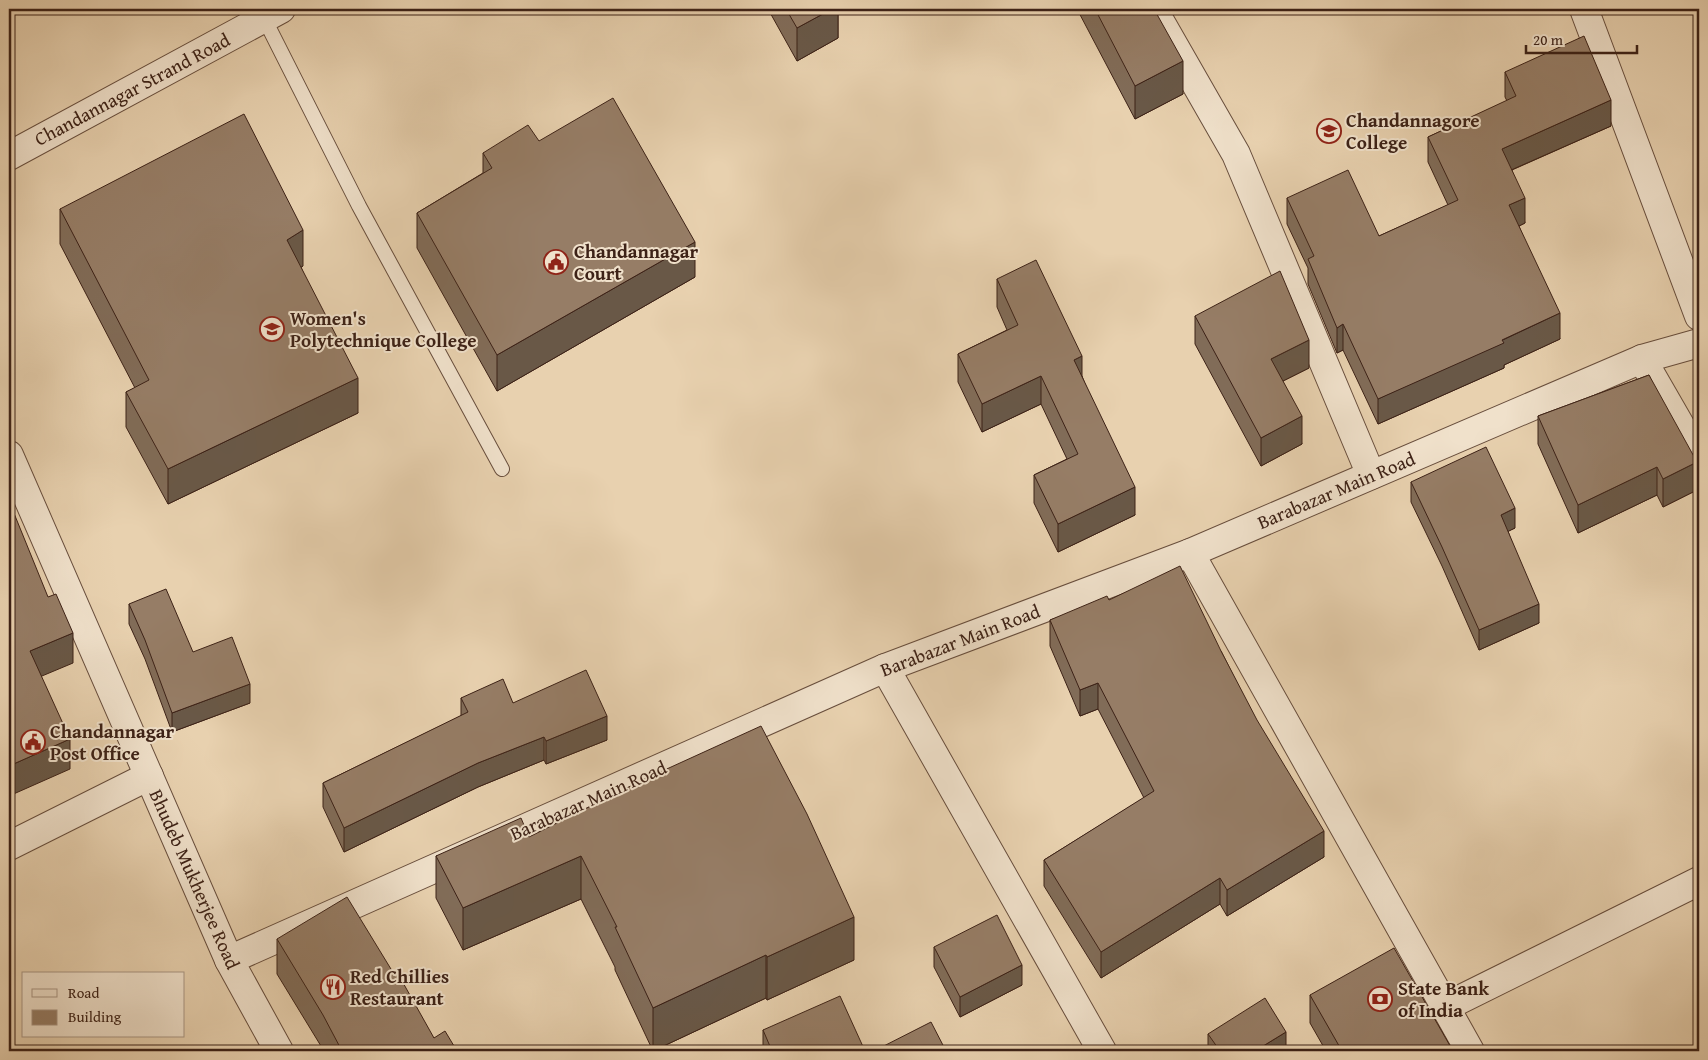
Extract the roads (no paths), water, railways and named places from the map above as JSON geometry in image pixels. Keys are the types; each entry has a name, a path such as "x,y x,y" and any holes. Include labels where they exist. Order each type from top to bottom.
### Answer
{"street":[{"path":"1153,9 1236,154 1371,475"},
{"path":"1584,9 1699,316"},
{"name":"Chandannagar Strand Road","path":"9,156 272,13"},
{"name":"Barabazar Main Road","path":"229,960 885,668 1190,553 1642,359 1699,343"},
{"path":"1642,359 1699,458"},
{"name":"Bhudeb Mukherjee Road","path":"9,455 20,510 149,776 229,960 279,1051"},
{"path":"1190,553 1470,1051"},
{"path":"885,668 1102,1051"},
{"path":"9,846 149,776"},
{"path":"1445,1007 1699,881"}],"lane":[{"path":"272,13 359,206 502,469"}],"place":[{"name":"Chandannagore College","path":"1329,131"},
{"name":"Chandannagar Court","path":"556,262"},
{"name":"Women's Polytechnique College","path":"272,329"},
{"name":"Chandannagar Post Office","path":"33,742"},
{"name":"Red Chillies Restaurant","path":"333,987"},
{"name":"State Bank of India","path":"1380,999"}]}
